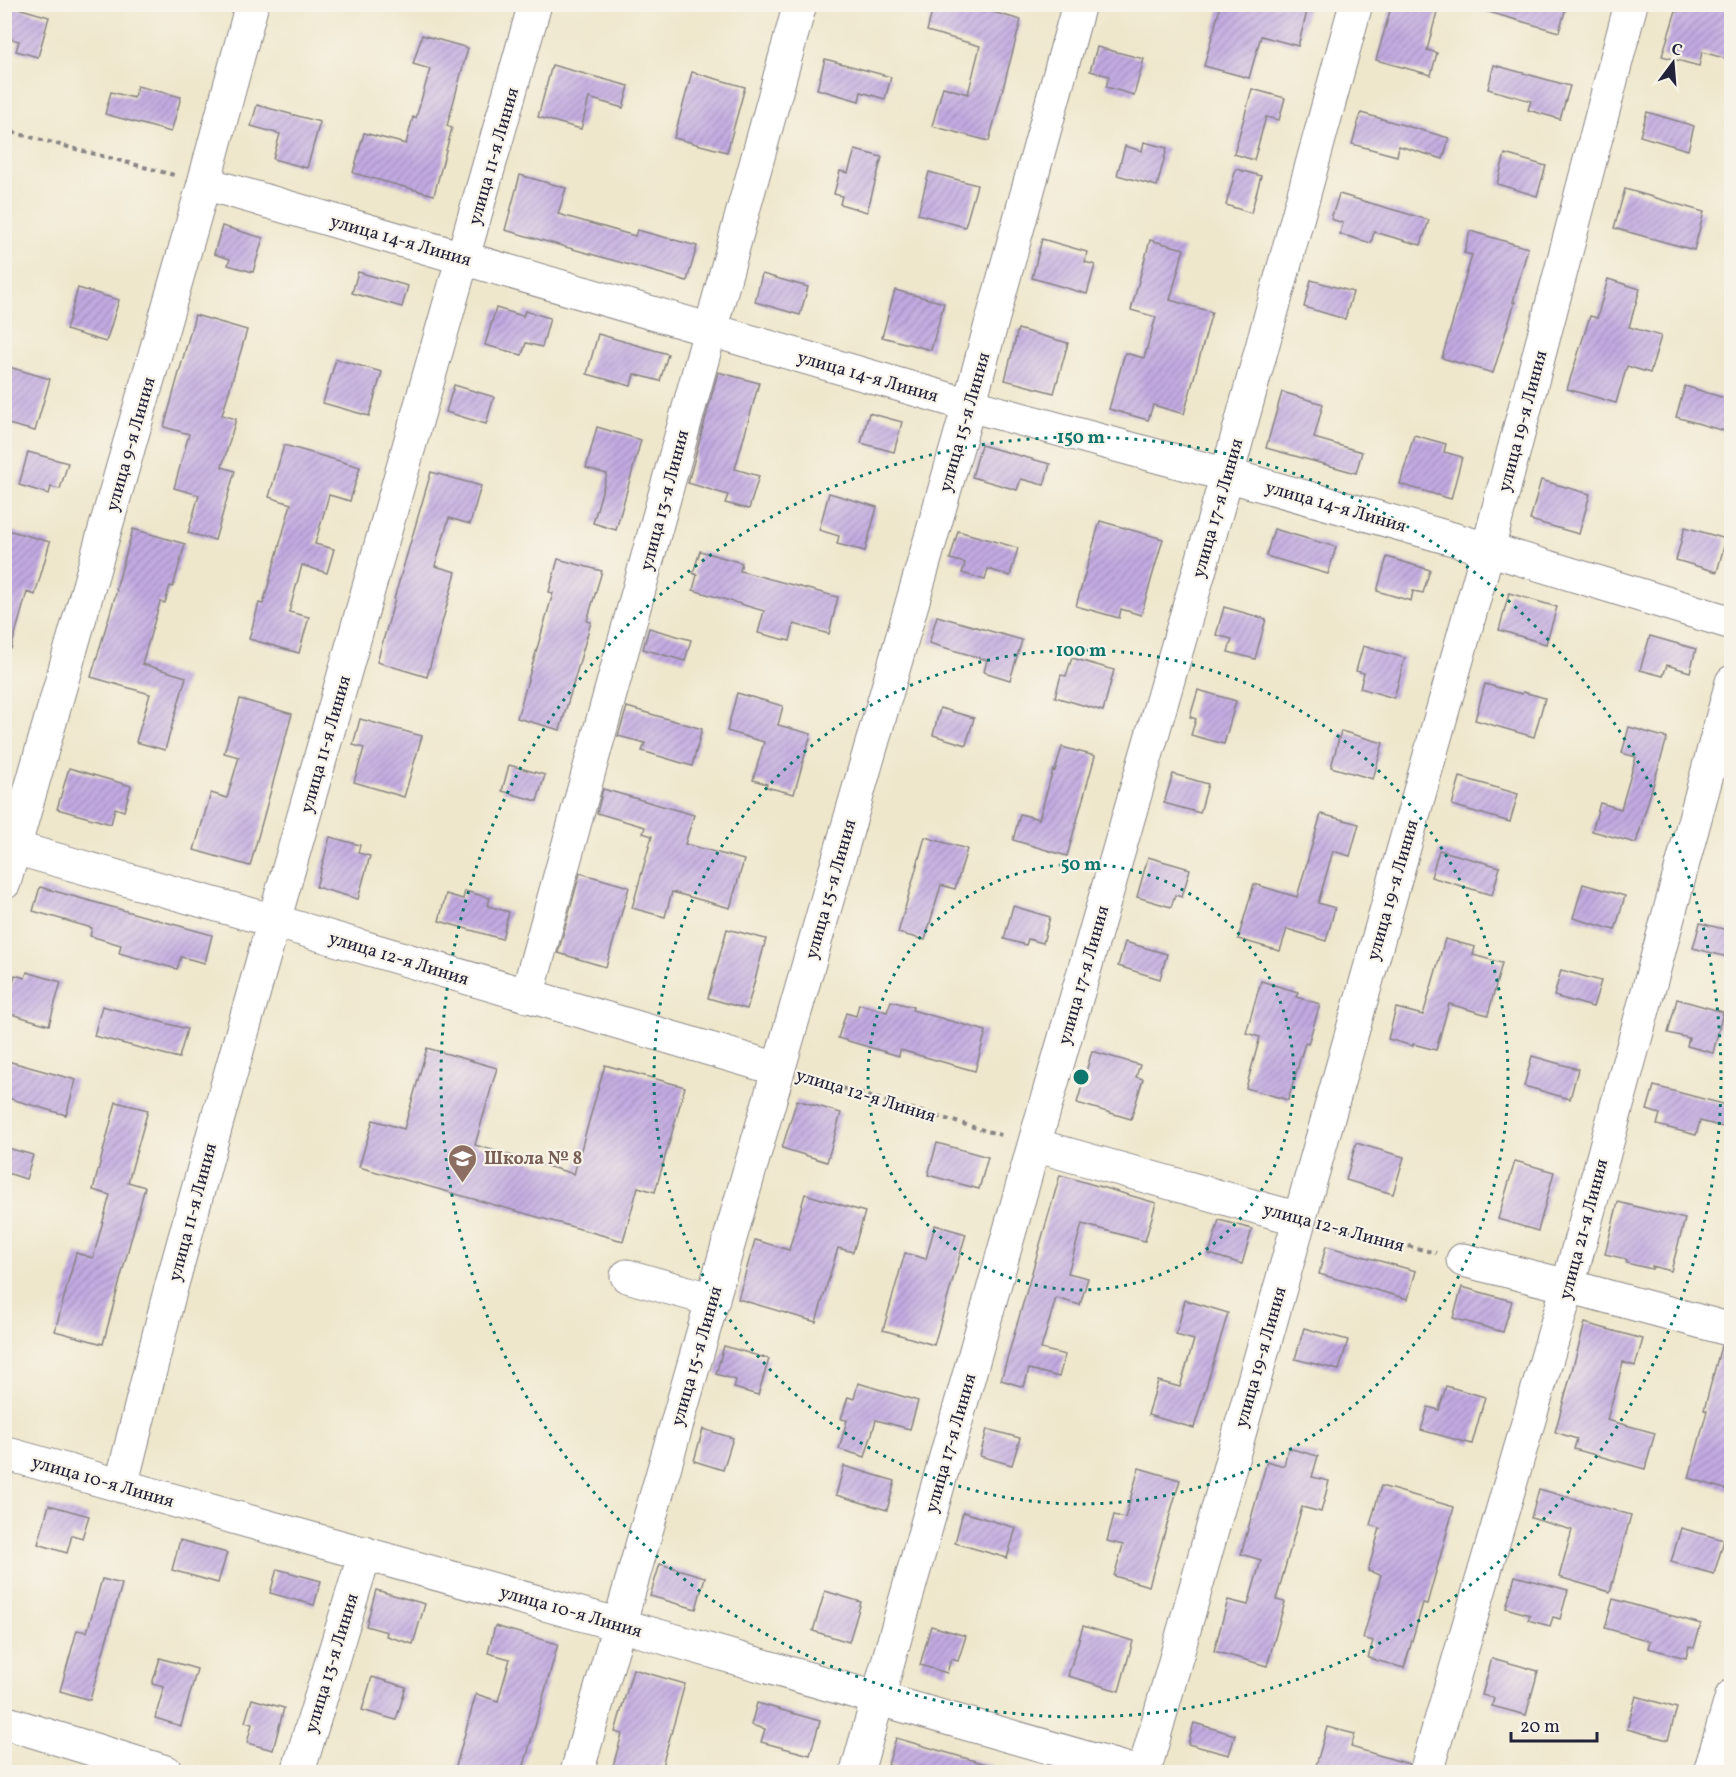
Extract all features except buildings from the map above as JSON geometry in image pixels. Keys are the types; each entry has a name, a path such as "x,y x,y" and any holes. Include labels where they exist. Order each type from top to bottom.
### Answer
{"street":[{"name":"улица 9-я Линия","path":"4,883 10,846 204,183 252,4"},
{"name":"улица 11-я Линия","path":"121,1486 170,1295 274,921 535,4"},
{"name":"улица 13-я Линия","path":"527,996 800,4"},
{"name":"улица 15-я Линия","path":"577,1773 969,405 1079,4"},
{"name":"улица 17-я Линия","path":"857,1773 1034,1145 1227,475 1356,4"},
{"name":"улица 19-я Линия","path":"1144,1773 1488,549 1631,4"},
{"name":"улица 14-я Линия","path":"204,183 969,405 1488,549 1731,623"},
{"name":"улица 21-я Линия","path":"1426,1773 1568,1286 1731,682"},
{"name":"улица 12-я Линия","path":"10,846 778,1069"},
{"name":"улица 12-я Линия","path":"1034,1145 1299,1219"},
{"path":"1463,1260 1731,1330"},
{"path":"627,1276 712,1300"},
{"name":"улица 10-я Линия","path":"4,1453 620,1624 1136,1773"},
{"name":"улица 13-я Линия","path":"298,1773 365,1553"},
{"path":"1710,1773 1731,1696"},
{"path":"4,1722 166,1773"}],"path":[{"path":"4,130 204,183"},
{"name":"улица 12-я Линия","path":"778,1069 1034,1145"},
{"name":"улица 12-я Линия","path":"1299,1219 1463,1260"}],"place":[{"name":"Школа № 8","path":"463,1184"}]}
